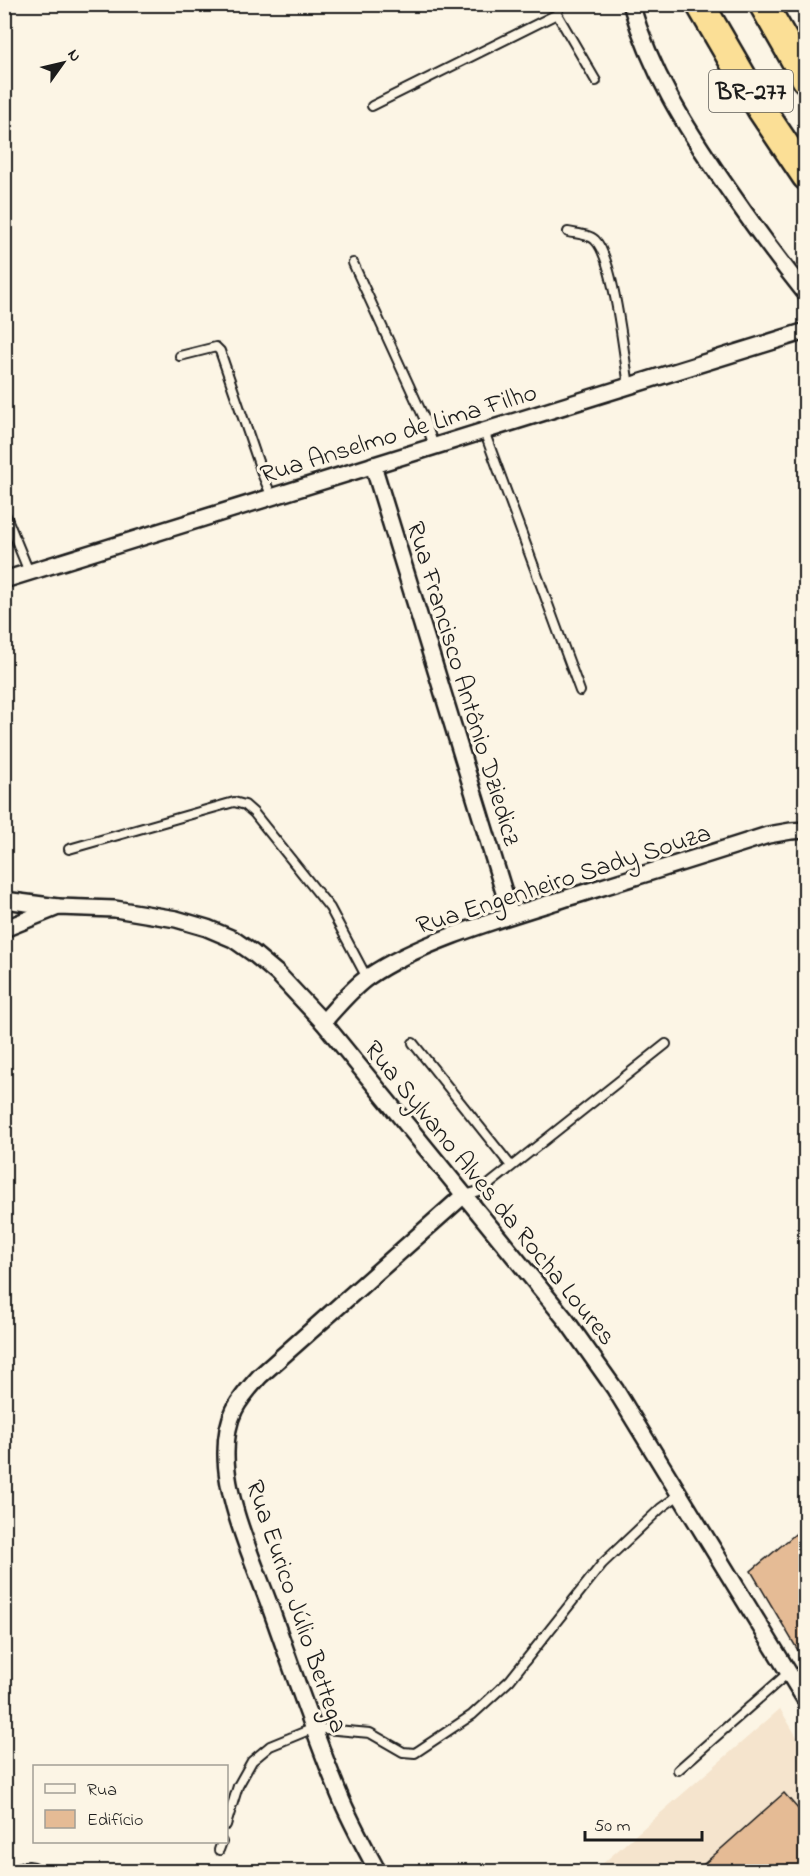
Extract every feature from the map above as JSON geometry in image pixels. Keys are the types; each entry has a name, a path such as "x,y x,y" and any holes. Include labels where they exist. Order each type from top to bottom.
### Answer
{"highway":[{"name":"BR-277","path":"700,4 761,109 806,176"},
{"name":"BR-277","path":"763,4 806,80"}],"street":[{"path":"631,4 648,54 677,110 759,233 806,294"},
{"name":"Rua Anselmo de Lima Filho","path":"4,580 806,331"},
{"name":"Rua Francisco Antônio Dziedicz","path":"373,465 512,915"},
{"name":"Rua Engenheiro Sady Souza","path":"323,1022 349,994 368,978 424,948 512,915 768,836 806,830"},
{"path":"4,900 58,907"},
{"name":"Rua Sylvano Alves da Rocha Loures","path":"4,929 58,907 115,909 164,916 207,928 234,939 278,974 323,1022 584,1343 615,1389 806,1701"},
{"name":"Rua Eurico Júlio Bettega","path":"378,1872 339,1795 244,1534 227,1474 225,1454 227,1432 232,1412 260,1376 464,1195"}],"lane":[{"path":"372,106 557,14 560,4"},
{"path":"557,14 596,81"},
{"path":"568,232 593,238 602,250 612,282 629,386"},
{"path":"353,263 424,418 434,446"},
{"path":"180,356 210,347 216,347 220,351 272,497"},
{"path":"484,431 580,691"},
{"path":"4,511 30,572"},
{"path":"69,849 234,802 245,805 254,813 330,908 368,978"},
{"path":"413,1043 511,1166"},
{"path":"464,1195 483,1190 666,1044"},
{"path":"228,1818 238,1786 252,1761 270,1746 314,1728 369,1734 403,1752 415,1753 472,1715 510,1680 602,1564 679,1494"},
{"path":"678,1770 789,1673"},
{"path":"7,1872 28,1866 34,1867 37,1872"}],"shaded area":[{"path":"780,1709 805,1750 805,1871 593,1872"}],"building":[{"path":"806,1525 806,1664 751,1571"},
{"path":"784,1793 806,1818 806,1872 695,1872"}]}
